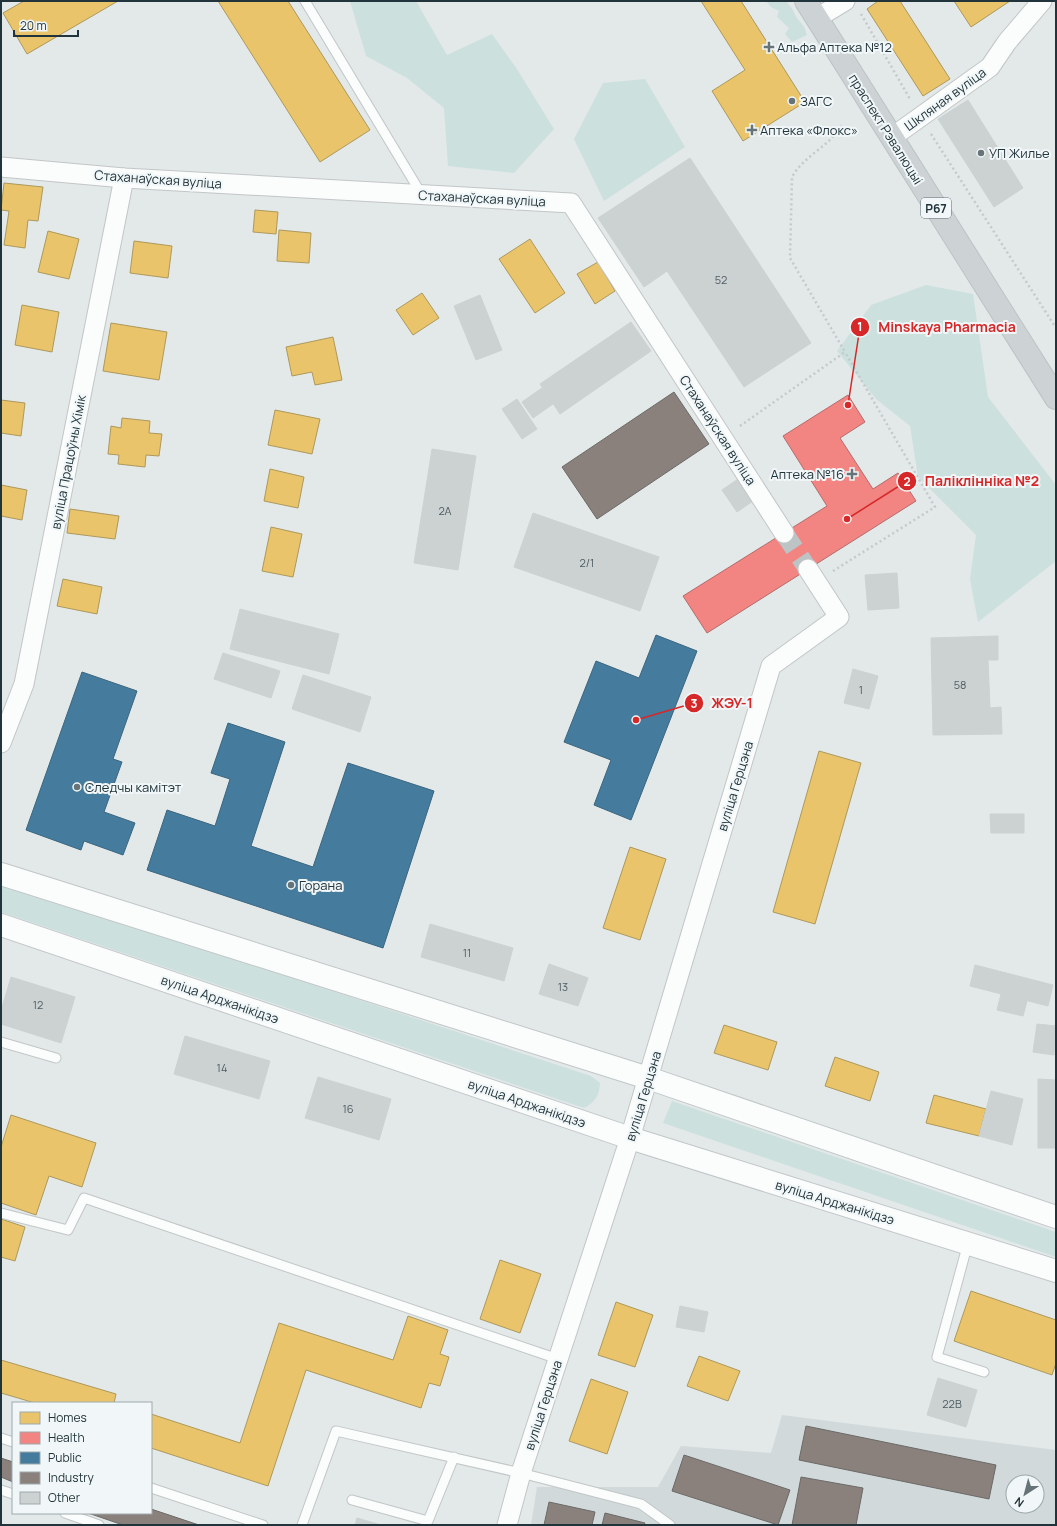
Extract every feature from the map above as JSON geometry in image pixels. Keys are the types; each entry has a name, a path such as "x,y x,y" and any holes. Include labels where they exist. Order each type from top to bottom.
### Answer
{"main road":[{"name":"праспект Рэвалюцыі","path":"812,10 891,138 1056,398"},
{"path":"1,874 648,1078 1056,1217"},
{"name":"вуліца Арджанікідзэ","path":"1,925 630,1138 1056,1271"}],"street":[{"name":"Шкляная вуліца","path":"891,138 990,67 1007,42 1042,1"},
{"path":"812,10 851,4"},
{"name":"Стаханаўская вуліца","path":"1,167 124,178 572,203 784,533"},
{"name":"вуліца Працоўны Хімік","path":"1,743 24,684 124,178"},
{"name":"вуліца Герцэна","path":"507,1525 521,1473 630,1138 771,666 839,617 812,576"}],"lane":[{"path":"305,1 422,195"},
{"path":"1,1042 56,1058"},
{"path":"1,1212 68,1230 84,1198 558,1359"},
{"path":"968,1243 937,1356 984,1372"},
{"path":"302,1525 336,1431 521,1473 641,1504 670,1525"},
{"path":"1,1438 12,1442"},
{"path":"352,1500 428,1522 454,1457"},
{"path":"152,1488 263,1525"},
{"path":"1,1490 12,1494"},
{"path":"69,1514 100,1525"}],"path":[{"path":"851,4 920,117 1056,328"},
{"path":"812,576 934,507 790,258 792,177 798,166 836,134 841,125"},
{"path":"723,438 845,352"}],"shaded area":[{"path":"350,1 416,1 447,55 492,34 517,69 554,129 514,173 448,166 444,108 407,78 366,56"},
{"path":"766,1 787,1 804,27 807,35 792,42 785,34 789,28 777,17 779,11 771,7"},
{"path":"645,79 685,147 604,201 574,139 603,83"},
{"path":"926,285 973,294 988,397 1056,485 1056,561 978,622 970,579 976,535 918,477 910,426 876,399 837,351 871,305"},
{"path":"1,882 591,1076 600,1083 598,1095 584,1108 1,912"},
{"path":"672,1101 1056,1232 1056,1257 663,1123"},
{"path":"782,1415 1056,1450 1056,1525 531,1525 537,1487 658,1487 681,1446 771,1453"}],"building: Homes":[{"path":"24,1 118,1 27,54 3,13"},
{"path":"218,1 288,1 370,130 320,162"},
{"path":"701,1 741,1 805,102 743,141 712,91 745,70"},
{"path":"878,1 900,1 950,79 923,96 867,9"},
{"path":"954,1 1010,1 971,27"},
{"path":"4,183 43,187 38,221 28,220 25,248 4,245 9,211 1,210"},
{"path":"255,210 278,212 276,234 253,232"},
{"path":"279,230 311,233 309,263 277,261"},
{"path":"48,231 79,239 69,279 38,272"},
{"path":"530,239 565,293 535,313 499,259"},
{"path":"134,241 172,246 168,278 130,273"},
{"path":"598,262 615,291 595,304 577,274"},
{"path":"422,293 439,318 413,335 396,310"},
{"path":"22,305 59,312 52,352 15,345"},
{"path":"111,323 167,332 159,380 103,371"},
{"path":"333,337 342,380 315,385 312,372 292,376 286,347"},
{"path":"1,400 25,403 21,436 1,433"},
{"path":"275,410 320,419 312,454 268,445"},
{"path":"122,418 150,421 149,433 162,434 159,456 146,455 145,467 118,464 119,455 108,454 111,426 121,428"},
{"path":"270,469 304,477 298,508 264,501"},
{"path":"1,485 27,490 22,520 1,516"},
{"path":"70,509 119,516 115,539 67,533"},
{"path":"271,527 302,534 293,577 262,571"},
{"path":"63,579 102,587 97,614 57,606"},
{"path":"819,751 861,763 815,924 773,912"},
{"path":"630,847 666,859 640,940 603,928"},
{"path":"724,1025 777,1042 768,1070 714,1053"},
{"path":"835,1057 879,1072 870,1101 825,1086"},
{"path":"934,1095 986,1109 979,1136 926,1123"},
{"path":"11,1115 96,1143 82,1187 49,1176 36,1215 1,1203 1,1147"},
{"path":"1,1219 25,1227 15,1261 1,1257"},
{"path":"500,1260 541,1274 520,1333 480,1319"},
{"path":"971,1291 1056,1320 1056,1363 1052,1375 954,1341"},
{"path":"616,1302 653,1315 635,1367 598,1355"},
{"path":"408,1316 448,1330 440,1354 449,1357 440,1386 429,1383 421,1408 306,1370 268,1486 152,1448 152,1414 240,1443 279,1323 393,1360"},
{"path":"699,1356 740,1371 728,1401 687,1386"},
{"path":"1,1360 116,1394 114,1402 32,1402 1,1393"},
{"path":"591,1379 628,1392 607,1454 569,1441"}],"building: Health":[{"path":"848,395 865,422 840,438 873,489 898,473 916,501 707,633 683,596 827,506 783,436"}],"building: Public":[{"path":"656,635 697,651 631,820 594,805 611,760 564,742 596,661 639,678"},
{"name":"Следчы камітэт","path":"82,672 137,691 113,759 122,762 104,812 135,823 123,855 84,841 81,850 26,830"},
{"path":"228,723 285,742 251,846 313,867 348,763 434,791 383,948 147,870 167,810 215,826 230,779 211,773"}],"building: Industry":[{"path":"674,392 709,444 597,519 562,467"},
{"path":"806,1426 996,1465 989,1499 799,1460"},
{"path":"684,1455 790,1490 778,1525 672,1491"},
{"path":"1,1458 12,1462 12,1482 1,1477"},
{"path":"801,1477 863,1488 856,1525 792,1525"},
{"path":"549,1502 595,1512 592,1525 544,1525"},
{"path":"152,1509 199,1525 123,1525 91,1514 152,1514"},
{"path":"605,1513 645,1523 644,1525 602,1525"}],"building: Other":[{"name":"УП Жилье","path":"968,100 1023,188 994,207 938,119"},
{"path":"690,158 811,343 744,387 667,271 644,287 598,218"},
{"path":"480,295 502,350 476,360 454,306"},
{"path":"631,322 651,351 560,414 540,384"},
{"path":"542,388 553,404 533,418 522,402"},
{"path":"517,399 537,429 522,439 502,409"},
{"path":"432,449 476,456 458,570 414,563"},
{"path":"741,477 756,499 737,512 722,490"},
{"path":"533,513 659,557 640,611 514,567"},
{"path":"897,573 899,608 868,610 865,575"},
{"path":"240,609 339,634 329,674 230,649"},
{"path":"998,636 998,660 988,660 990,708 1001,707 1002,734 933,735 931,638"},
{"path":"223,653 280,671 271,698 214,679"},
{"path":"853,669 878,676 869,709 844,703"},
{"path":"303,675 371,697 360,732 292,709"},
{"path":"990,814 1024,814 1024,833 991,833"},
{"path":"430,924 513,948 504,981 421,957"},
{"path":"549,964 588,978 578,1006 539,994"},
{"path":"975,965 1053,985 1048,1006 970,986"},
{"path":"11,977 75,997 61,1043 1,1024 1,1011"},
{"path":"1001,994 1027,1001 1023,1016 997,1010"},
{"path":"1037,1024 1056,1026 1054,1055 1033,1052"},
{"path":"185,1036 270,1061 259,1099 174,1074"},
{"path":"318,1077 391,1099 379,1140 305,1118"},
{"path":"1038,1079 1056,1080 1056,1148 1038,1148"},
{"path":"991,1091 1023,1099 1012,1145 979,1136"},
{"path":"680,1306 708,1312 704,1332 676,1327"},
{"path":"938,1378 977,1390 966,1427 927,1415"},
{"path":"357,1518 381,1525 355,1525"}],"tunnel":[{"path":"784,533 808,569"}],"place":[{"name":"Альфа Аптека №12","path":"769,47"},
{"name":"ЗАГС","path":"792,101"},
{"name":"Аптека «Флокс»","path":"752,130"},
{"name":"УП Жилье","path":"981,153"},
{"name":"Minskaya Pharmacia","path":"848,405"},
{"name":"Аптека №16","path":"852,474"},
{"name":"Паліклінніка №2","path":"847,519"},
{"name":"ЖЭУ-1","path":"636,720"},
{"name":"Следчы камітэт","path":"77,787"},
{"name":"Горана","path":"291,885"}]}
